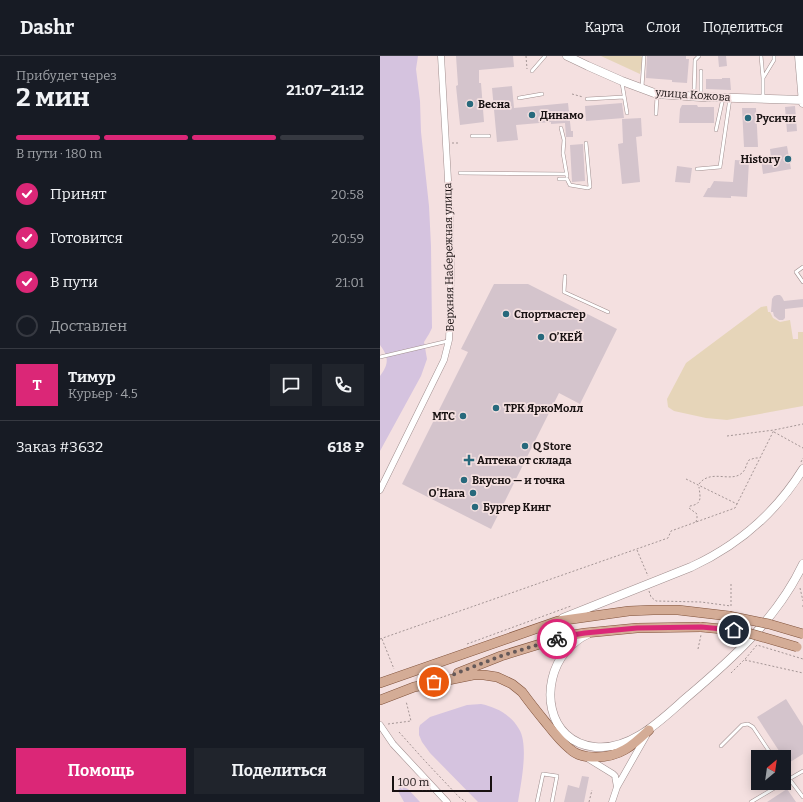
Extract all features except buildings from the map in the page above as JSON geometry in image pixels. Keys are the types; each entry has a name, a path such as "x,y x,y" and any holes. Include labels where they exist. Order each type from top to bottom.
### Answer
{"main road":[{"name":"улица Кожова","path":"567,56 579,59 622,81 657,94 803,101"},
{"path":"799,56 803,101"},
{"path":"380,683 396,673 558,620 710,558 750,531 773,510 788,491 802,466"},
{"path":"380,700 404,697 414,687 434,682 473,675 498,677 506,680 522,692 552,731 572,751 585,757 605,757 619,753 635,743 719,670 745,645 764,623 787,592 803,564"},
{"path":"558,620 629,611 678,610 729,616 770,624 803,634"},
{"path":"434,682 501,656 566,636 637,628 701,631 722,629 745,632 800,648"},
{"path":"592,633 579,638 572,644 559,661 554,671 550,700 553,714 560,728 578,742 595,747 607,747 621,744 649,730"}],"street":[{"name":"Верхняя Набережная улица","path":"380,490 444,360 450,340 450,215 441,56"},
{"path":"382,725 393,744 447,802"},
{"path":"612,802 617,787 649,730"},
{"path":"585,757 613,774 617,787"}],"lane":[{"path":"532,71 545,56"},
{"path":"642,89 644,56"},
{"path":"694,56 698,97"},
{"path":"695,60 699,56"},
{"path":"761,56 763,98"},
{"path":"763,78 774,60 774,56"},
{"path":"800,73 803,64"},
{"path":"698,97 701,71"},
{"path":"622,81 627,113"},
{"path":"519,98 542,94"},
{"path":"656,114 657,94"},
{"path":"587,99 624,97"},
{"path":"716,130 727,98"},
{"path":"697,169 720,167 727,98"},
{"path":"561,128 564,140 563,153 567,179 570,185 588,188 590,187 586,143"},
{"path":"472,136 489,136"},
{"path":"460,173 566,174"},
{"path":"560,179 567,179"},
{"path":"803,267 796,272 803,282"},
{"path":"566,276 564,292 608,312"},
{"path":"380,358 450,340"},
{"path":"721,746 742,725 748,724 753,727 768,750"},
{"path":"791,778 803,771"},
{"path":"536,802 543,774 558,776 552,802"},
{"path":"791,782 803,797"},
{"path":"751,802 772,790"}],"path":[{"path":"526,56 527,69"},
{"path":"572,94 587,99"},
{"path":"727,436 773,431 803,424"},
{"path":"773,431 803,448"},
{"path":"396,673 381,639 668,538 671,531 735,508 773,431"},
{"path":"696,523 696,514 689,508 690,506 698,503 700,497 699,485 704,479 711,477 736,476 743,472 749,460 760,458"},
{"path":"802,466 803,458"},
{"path":"686,479 737,504"},
{"path":"636,549 649,579"},
{"path":"649,589 651,598 656,601 701,602 731,606 731,582"},
{"path":"800,588 803,601"},
{"path":"468,643 570,606"},
{"path":"698,649 701,631"},
{"path":"732,673 757,645 803,659"},
{"path":"744,660 803,673"},
{"path":"382,725 411,721 404,697"},
{"path":"399,732 425,762 459,797 466,802"},
{"path":"589,802 592,790"}],"shaded area":[{"path":"380,56 418,56 416,69 429,206 432,328 424,342 427,359 421,376 380,451 380,376 385,368 387,360 380,345"},
{"path":"601,56 643,57 640,74"},
{"path":"767,306 768,312 770,312 773,318 780,322 790,320 793,339 798,339 798,332 803,332 803,406 727,420 706,418 674,411 668,407 667,399 686,363 761,307"},
{"path":"481,704 496,709 512,719 522,736 524,754 518,802 478,802 430,753 419,735 420,725 430,717 467,705"},
{"path":"400,786 408,789 420,802 404,802 398,791"}],"way so far":[{"path":"434,682 501,656 557,639"}],"place":[{"name":"Весна","path":"470,104"},
{"name":"Динамо","path":"532,115"},
{"name":"Русичи","path":"748,118"},
{"name":"History","path":"788,159"},
{"name":"Спортмастер","path":"506,314"},
{"name":"О’КЕЙ","path":"541,337"},
{"name":"ТРК ЯркоМолл","path":"496,408"},
{"name":"МТС","path":"463,416"},
{"name":"Q Store","path":"525,446"},
{"name":"Аптека от склада","path":"469,460"},
{"name":"Вкусно — и точка","path":"464,480"},
{"name":"O'Hara","path":"473,493"},
{"name":"Бургер Кинг","path":"475,507"}],"route":[{"path":"557,639 585,633 637,628 701,627 734,630"}]}
